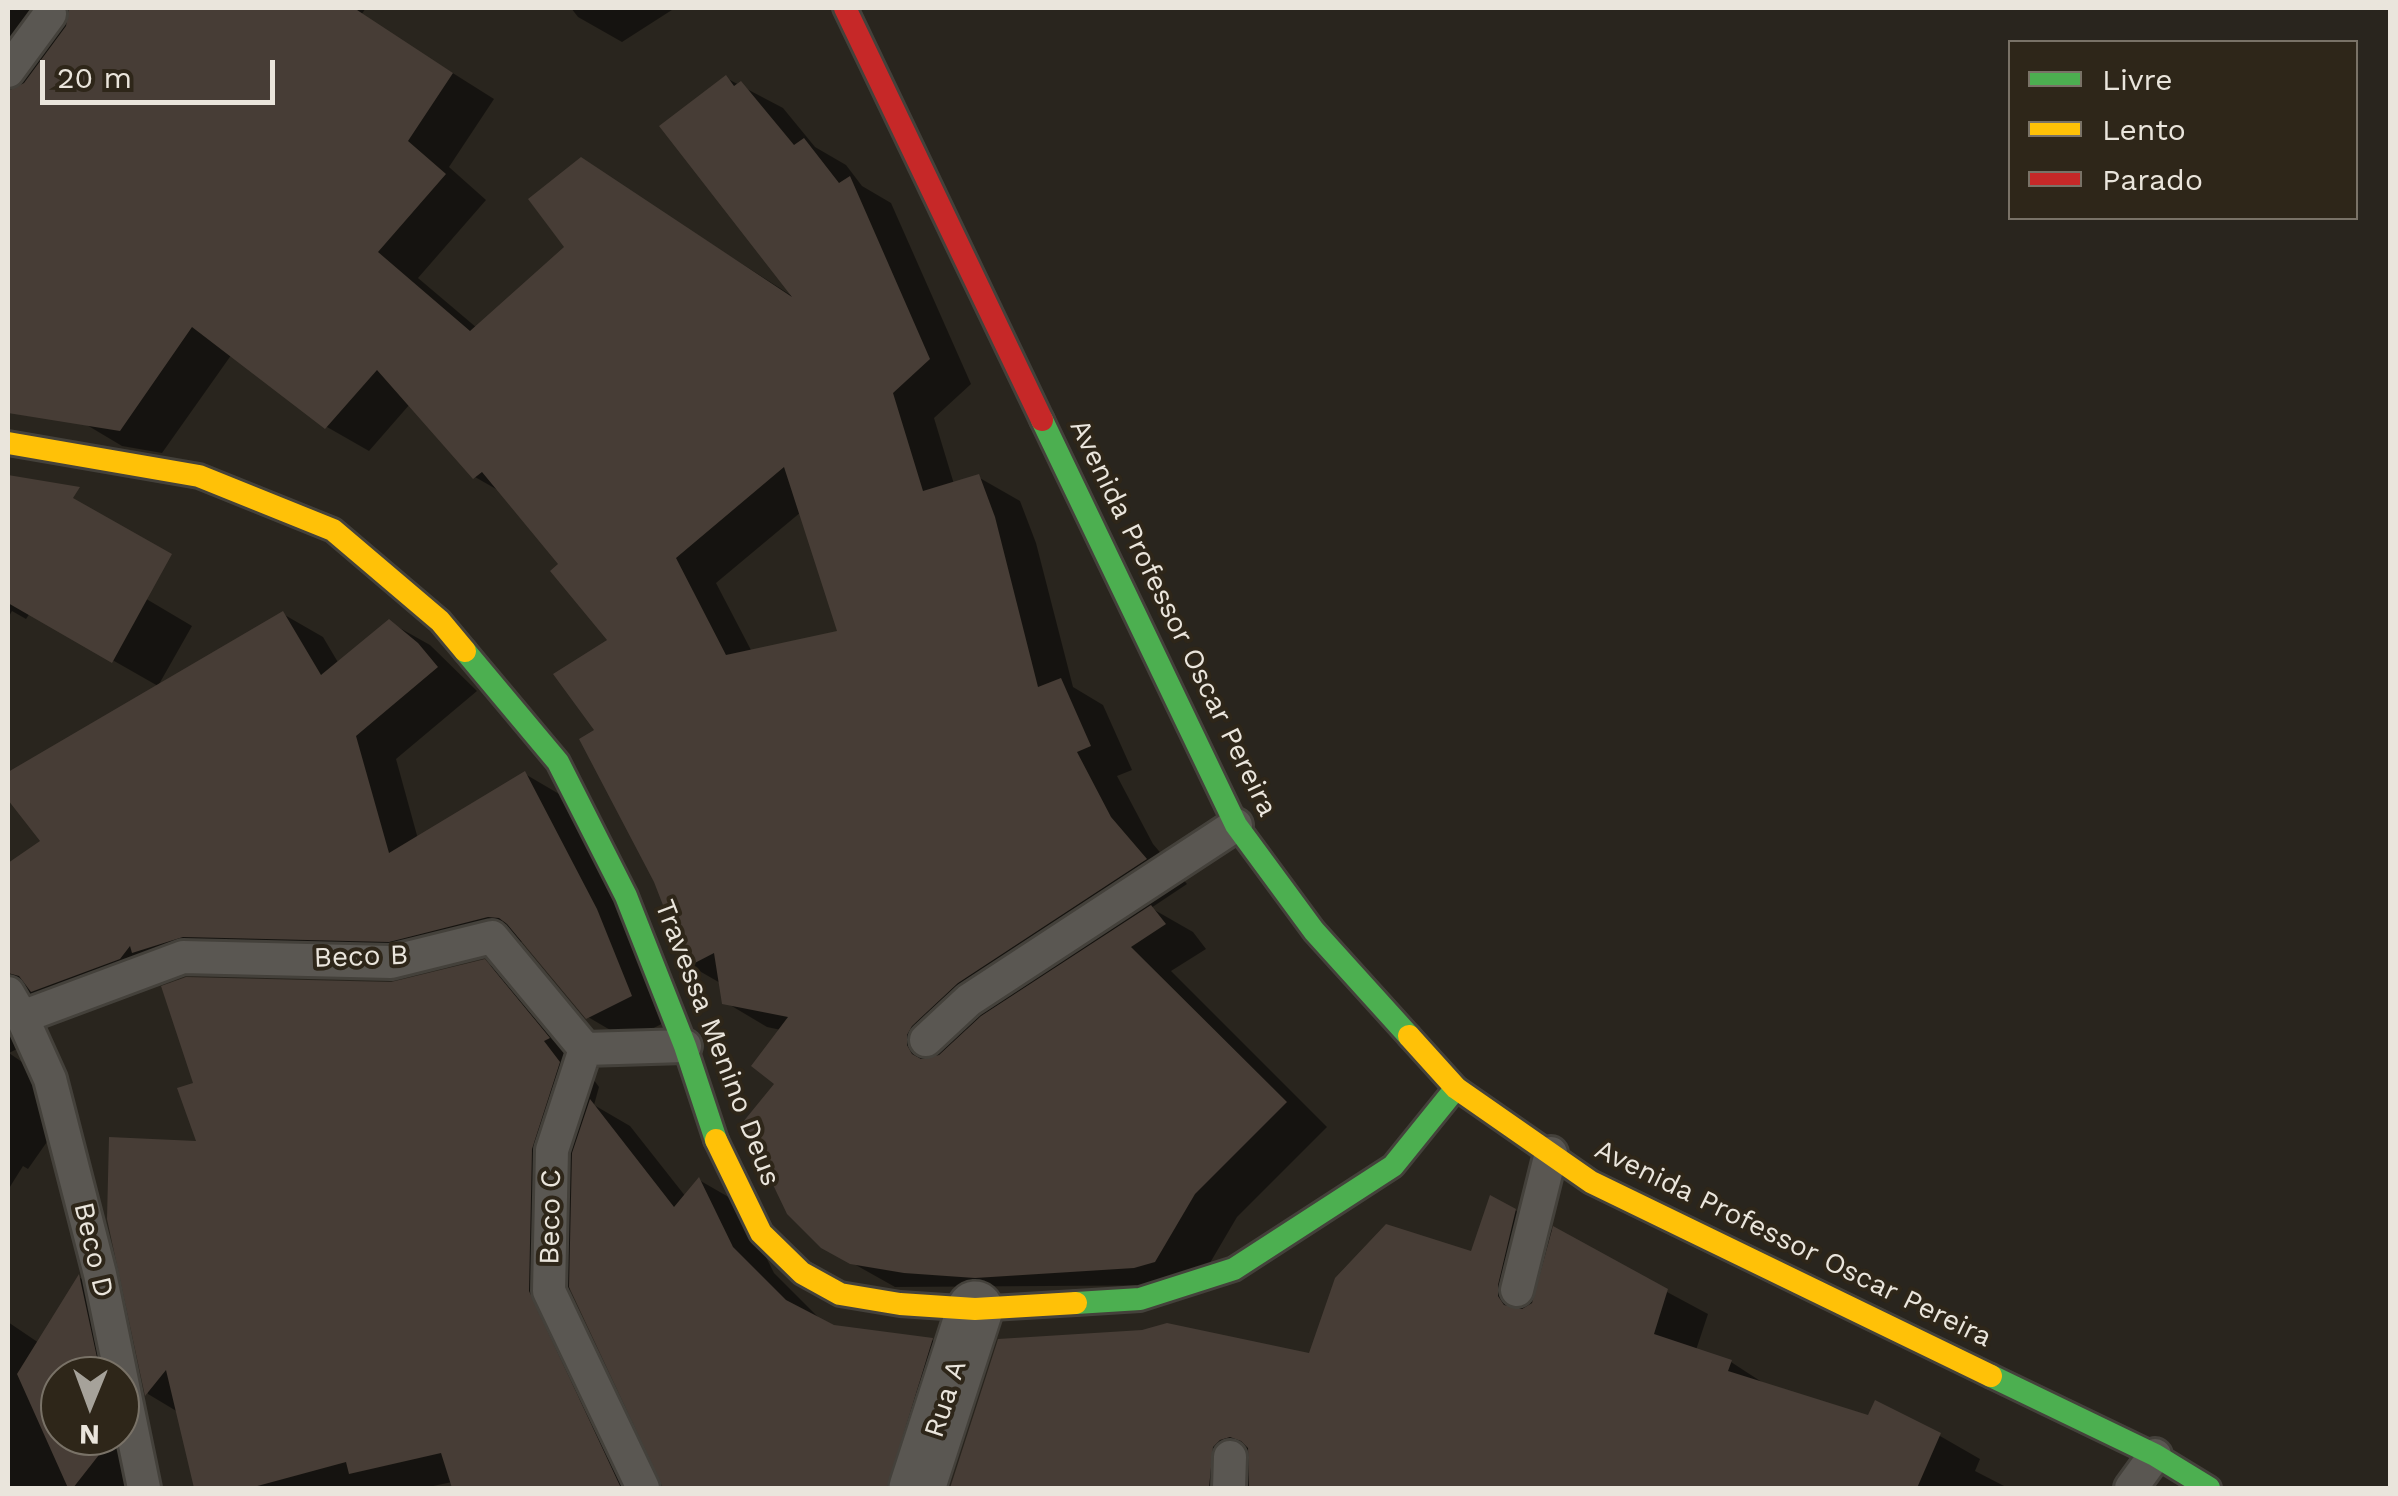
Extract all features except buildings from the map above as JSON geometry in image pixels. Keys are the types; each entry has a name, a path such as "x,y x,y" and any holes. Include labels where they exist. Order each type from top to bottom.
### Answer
{"main road":[{"name":"Avenida Professor Oscar Pereira","path":"845,8 1236,824 1314,931 1456,1088 1591,1182 2155,1455 2210,1488"},
{"name":"Travessa Menino Deus","path":"8,443 200,476 333,530 440,621 558,762 626,896 718,1145 761,1232 802,1274 840,1294 900,1304 976,1309 1140,1299 1234,1269 1393,1166 1456,1088"}],"street":[{"name":"Rua A","path":"917,1488 976,1309"}],"lane":[{"path":"8,71 50,14"},
{"path":"926,1040 970,1000 1236,824"},
{"name":"Beco B","path":"15,1005 183,957 390,962 492,938 585,1049"},
{"name":"Beco D","path":"15,1005 50,1079 100,1274 144,1488"},
{"path":"585,1049 684,1046"},
{"name":"Beco C","path":"585,1049 552,1150 550,1291 643,1488"},
{"path":"1517,1290 1551,1153"},
{"path":"2130,1488 2155,1455"}],"traffic: fast":[{"path":"1042,420 1236,825 1314,931 1409,1036"},
{"path":"465,651 558,762 626,896 685,1046 716,1140"},
{"path":"1076,1303 1140,1299 1234,1269 1393,1166 1456,1088"},
{"path":"1991,1376 2155,1455 2209,1488"}],"traffic: slow":[{"path":"8,443 199,476 333,530 440,621 465,651"},
{"path":"1409,1036 1456,1088 1591,1182 1991,1376"},
{"path":"716,1140 761,1233 802,1273 840,1294 900,1304 975,1309 1076,1303"}],"traffic: jam":[{"path":"845,8 1042,420"}]}
